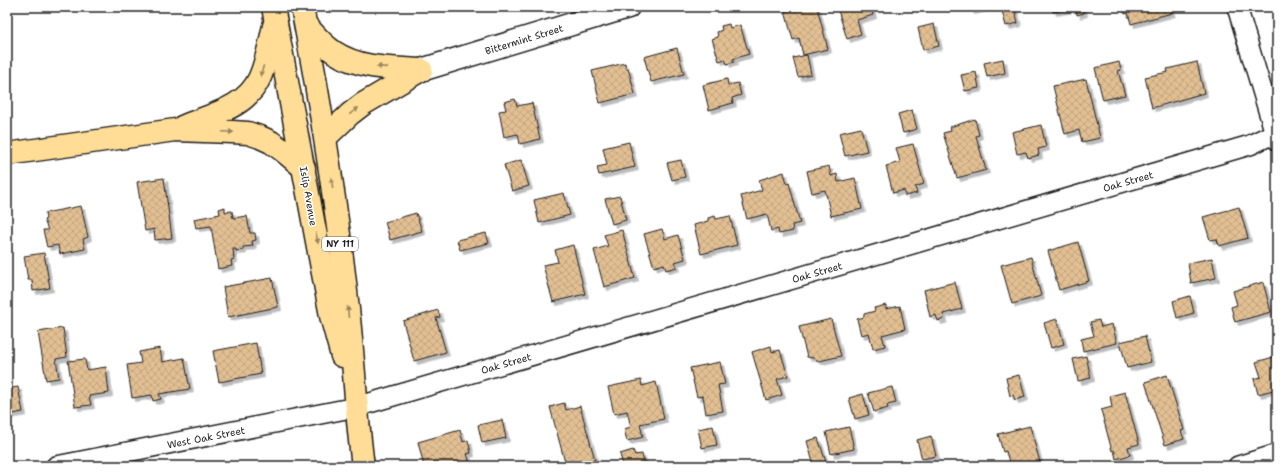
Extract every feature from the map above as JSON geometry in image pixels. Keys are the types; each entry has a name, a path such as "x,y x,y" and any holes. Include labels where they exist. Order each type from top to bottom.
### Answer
{"main road":[{"path":"175,130 235,105 249,95 261,76 274,13"},
{"name":"Islip Avenue","path":"274,13 331,316 356,407"},
{"path":"304,16 323,43 335,53 357,63 381,67 421,70"},
{"name":"Islip Avenue","path":"304,16 326,137 348,311 356,407 363,466"},
{"path":"326,137 363,104 421,70"},
{"path":"7,154 175,130 232,132 260,137 282,150 304,168"}],"street":[{"name":"Bittermint Street","path":"421,70 628,7"},
{"path":"1237,7 1276,135"},
{"name":"Oak Street","path":"356,407 1250,145 1276,135"},
{"name":"West Oak Street","path":"56,466 356,407"},
{"path":"1238,466 1277,454"}],"building":[{"path":"798,7 817,7 828,49 803,55 799,38 793,40 785,11"},
{"path":"837,7 871,7 873,15 857,20 861,34 847,39"},
{"path":"970,7 987,7 971,11"},
{"path":"1001,7 1014,7 1018,23 1006,26"},
{"path":"1052,7 1069,7 1069,9 1053,12"},
{"path":"1076,7 1083,7 1084,13 1077,15"},
{"path":"1123,7 1171,7 1172,13 1131,24 1128,13 1125,14"},
{"path":"729,24 730,28 740,25 749,54 733,59 734,62 727,64 725,59 719,61 712,39 718,37 717,32 722,30 721,26"},
{"path":"934,24 939,46 923,50 918,28"},
{"path":"677,48 684,74 651,82 644,57"},
{"path":"807,55 811,74 798,77 793,58"},
{"path":"1003,59 1005,73 987,77 984,63"},
{"path":"1119,62 1121,70 1118,71 1125,95 1103,100 1095,68"},
{"path":"1197,62 1204,93 1152,108 1145,77 1168,72 1167,69"},
{"path":"625,63 626,68 628,68 635,94 600,103 592,71"},
{"path":"976,72 979,88 965,91 961,75"},
{"path":"727,79 728,85 738,83 741,95 732,98 733,103 709,110 703,85"},
{"path":"1086,79 1100,138 1082,142 1079,130 1065,134 1053,86"},
{"path":"515,99 517,106 532,103 540,139 520,144 518,134 504,137 499,111 506,110 504,102"},
{"path":"912,110 917,129 903,133 898,114"},
{"path":"975,119 979,135 976,136 986,170 957,178 943,133 951,131 950,127"},
{"path":"1041,125 1046,147 1038,149 1039,155 1028,158 1026,152 1017,154 1012,132"},
{"path":"861,128 867,151 845,156 839,133"},
{"path":"629,142 635,167 599,175 597,167 607,165 603,148"},
{"path":"913,144 924,184 915,187 917,193 905,196 904,190 893,193 886,166 900,162 896,148"},
{"path":"521,160 529,186 512,191 504,165"},
{"path":"681,160 685,177 672,180 667,163"},
{"path":"829,166 831,176 837,174 838,182 855,178 862,209 831,216 825,190 812,193 807,171"},
{"path":"784,172 787,184 789,183 800,223 792,225 793,231 779,234 778,229 771,231 767,214 747,219 741,196 762,190 759,180"},
{"path":"164,178 172,238 155,240 154,229 145,231 137,182"},
{"path":"564,193 570,215 539,223 534,200"},
{"path":"620,196 626,220 612,224 605,199"},
{"path":"81,206 88,237 83,239 85,249 60,254 58,245 47,247 43,230 48,230 44,220 46,219 45,213"},
{"path":"225,207 225,212 232,211 233,218 247,216 250,233 255,233 256,240 252,241 253,246 243,247 243,250 236,251 236,249 233,249 234,259 231,260 232,266 218,269 211,226 196,228 194,219 220,214 219,209"},
{"path":"1239,207 1248,238 1219,246 1217,239 1210,240 1203,217"},
{"path":"416,213 422,231 390,240 385,222"},
{"path":"715,216 716,219 730,216 737,245 701,254 694,225 708,221 708,218"},
{"path":"662,229 665,239 678,235 685,259 675,262 677,267 666,270 664,264 654,267 644,234"},
{"path":"622,230 635,278 604,287 594,250 608,246 604,235"},
{"path":"486,233 489,243 460,250 457,240"},
{"path":"1078,242 1089,281 1059,290 1048,251"},
{"path":"573,245 585,294 553,302 543,265 558,262 555,250"},
{"path":"44,253 50,288 33,291 32,280 28,280 24,256"},
{"path":"1031,257 1041,296 1012,304 1001,265"},
{"path":"1212,258 1216,278 1191,283 1188,263"},
{"path":"272,278 278,307 228,317 223,287"},
{"path":"955,282 962,309 943,314 944,319 938,321 936,315 930,317 924,290"},
{"path":"1263,282 1271,312 1235,322 1231,307 1237,305 1233,291"},
{"path":"1190,296 1194,313 1177,318 1173,301"},
{"path":"886,305 886,309 900,306 905,329 882,335 885,346 873,349 869,333 861,335 857,319 864,317 864,314 875,311 874,308"},
{"path":"438,310 440,317 436,318 446,352 414,361 403,321"},
{"path":"831,319 841,356 819,361 807,357 799,327"},
{"path":"1057,319 1064,344 1051,348 1044,323"},
{"path":"1099,320 1101,327 1112,324 1117,343 1083,351 1081,339 1094,336 1090,322"},
{"path":"63,328 67,357 56,359 59,378 46,380 38,332"},
{"path":"1145,336 1151,362 1127,368 1120,342"},
{"path":"256,343 261,374 219,382 213,351"},
{"path":"771,346 772,352 780,350 788,376 777,379 782,395 766,400 752,352"},
{"path":"160,348 162,362 184,358 190,389 159,394 161,399 153,401 152,395 132,398 127,365 141,363 139,352"},
{"path":"1086,356 1091,378 1078,381 1073,359"},
{"path":"1277,356 1277,389 1258,394 1254,379 1261,377 1256,362"},
{"path":"85,359 87,370 106,367 109,393 89,396 91,405 75,407 68,361"},
{"path":"720,362 725,384 718,385 723,411 706,414 703,396 697,397 690,368"},
{"path":"1019,375 1025,397 1015,400 1013,395 1010,396 1006,378"},
{"path":"1167,375 1184,430 1181,431 1184,439 1165,445 1145,382"},
{"path":"641,380 642,386 656,382 664,419 640,424 643,437 627,441 624,429 631,427 627,411 614,414 608,387"},
{"path":"18,387 23,412 7,415 7,389"},
{"path":"892,387 896,403 887,405 888,408 874,412 868,393"},
{"path":"1125,392 1139,444 1128,447 1130,455 1116,459 1114,450 1112,451 1101,410 1112,407 1110,396"},
{"path":"863,394 869,415 855,419 849,398"},
{"path":"564,403 566,410 580,406 595,460 574,466 566,466 550,407"},
{"path":"502,420 506,438 482,443 478,425"},
{"path":"713,426 717,445 702,448 698,429"},
{"path":"1030,426 1041,466 1010,466 1006,451 1003,452 998,434"},
{"path":"849,427 854,449 831,454 826,432"},
{"path":"460,430 463,442 468,440 471,453 467,454 471,466 424,466 418,442"},
{"path":"931,436 936,456 922,459 917,440"},
{"path":"818,438 826,462 814,466 807,441"},
{"path":"633,450 635,455 642,454 645,466 623,466 620,454"},
{"path":"613,463 614,466 603,466"}]}
